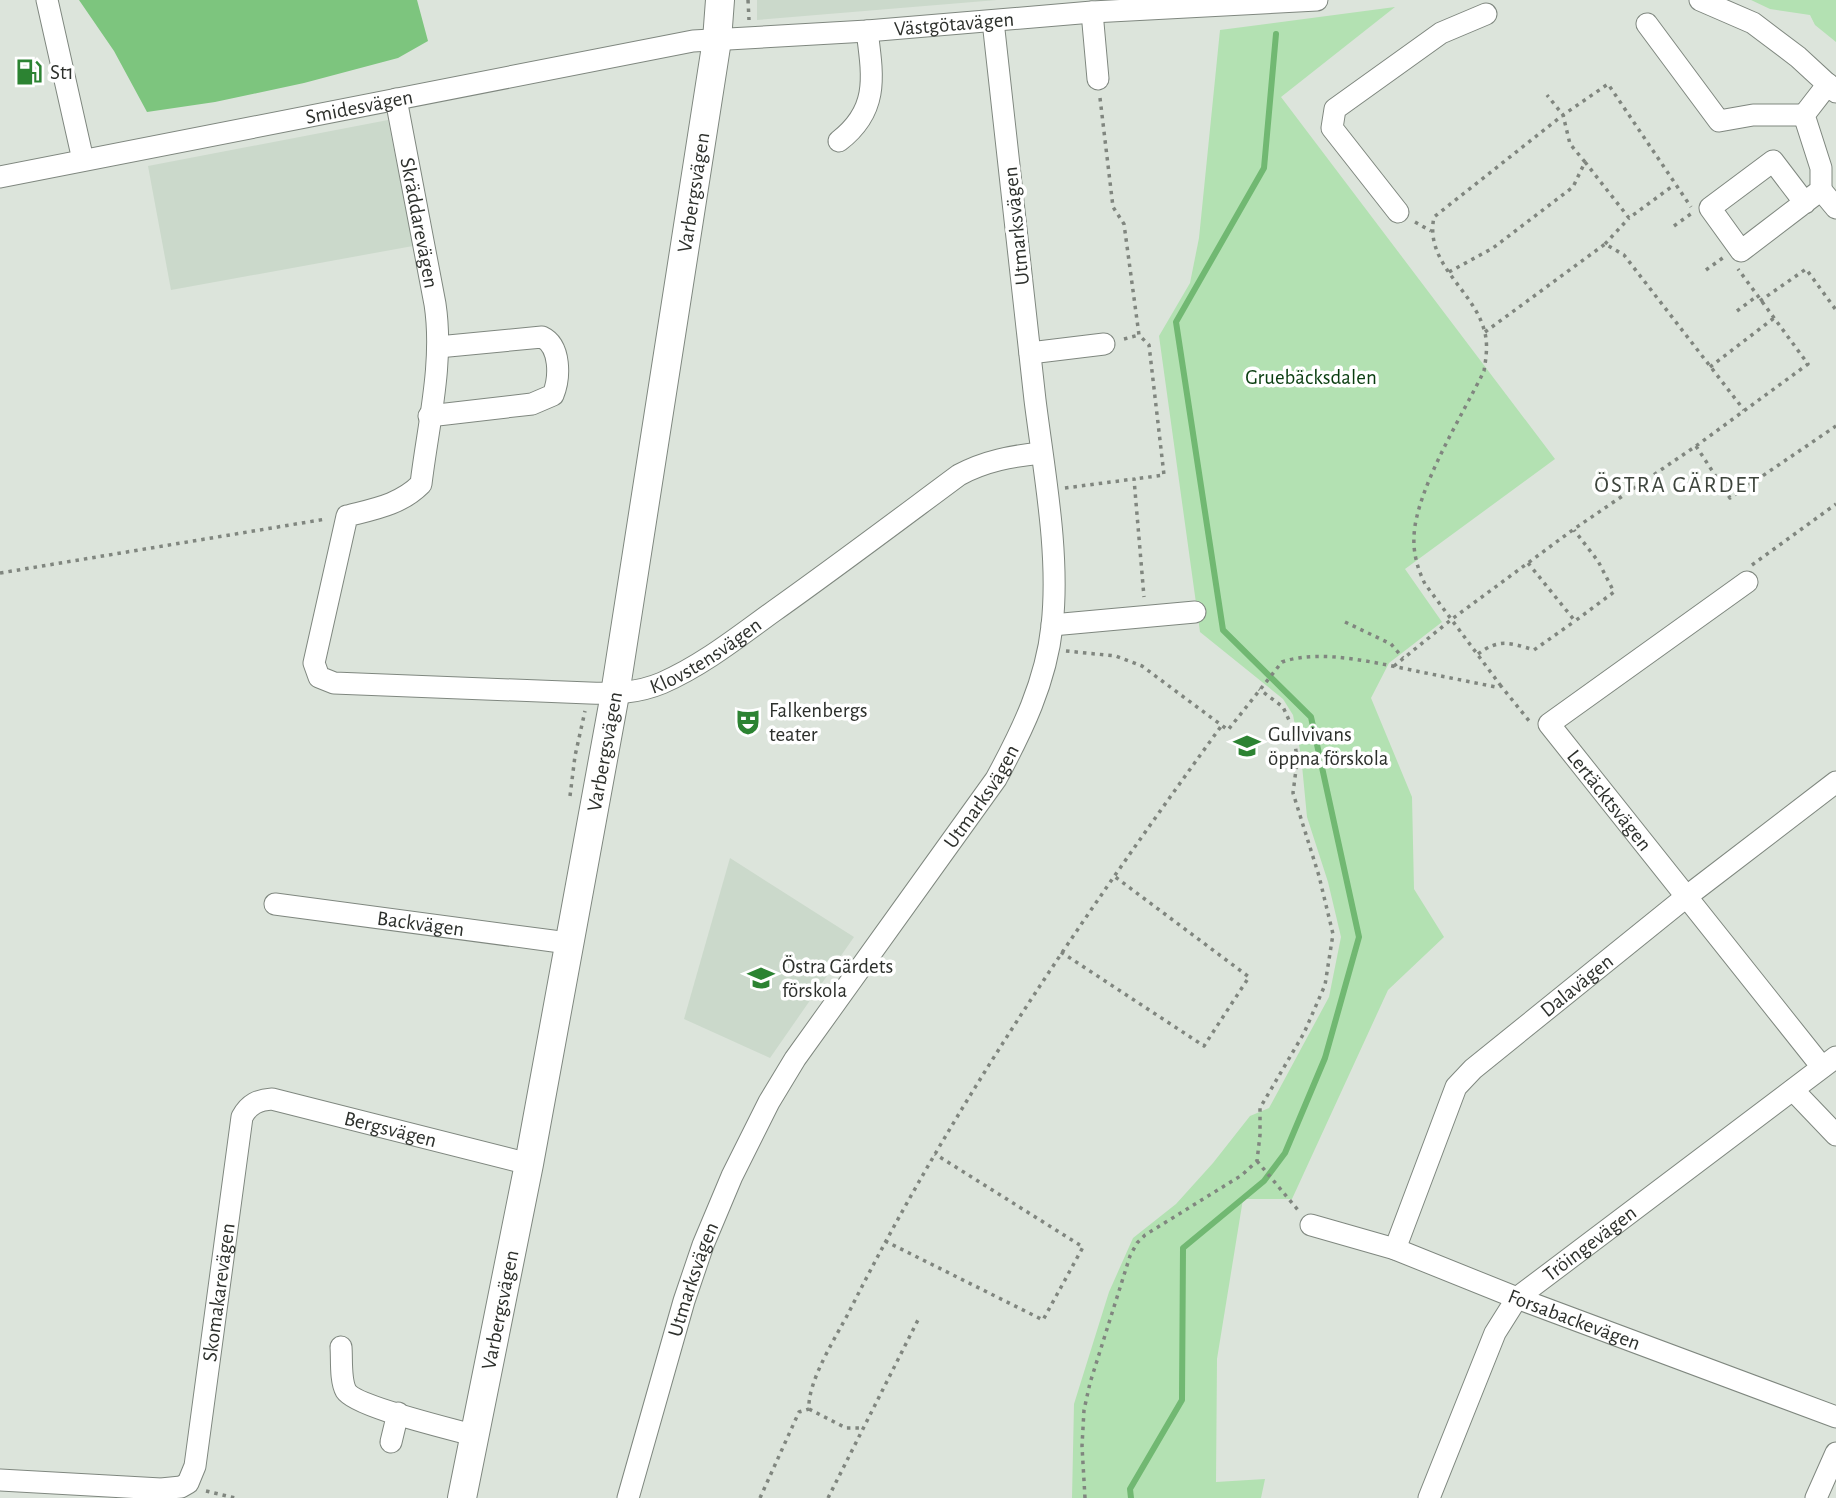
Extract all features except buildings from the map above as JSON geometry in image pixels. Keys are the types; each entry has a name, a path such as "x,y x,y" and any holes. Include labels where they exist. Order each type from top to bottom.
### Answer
{"main road":[{"name":"Varbergsvägen","path":"462,1498 528,1164 615,694 717,40 720,0"}],"street":[{"path":"47,0 83,160"},
{"name":"Västgötavägen","path":"717,40 867,32 1193,3 1317,0"},
{"path":"1647,24 1719,121 1754,115 1804,115 1832,88 1753,23 1700,0"},
{"path":"1092,12 1098,79"},
{"path":"1398,212 1332,128 1335,109 1441,33 1486,14"},
{"name":"Utmarksvägen","path":"628,1498 699,1256 750,1139 794,1059 996,779 1029,714 1048,649 1052,625 1051,531 993,21"},
{"path":"839,141 855,129 870,101 867,32"},
{"name":"Smidesvägen","path":"0,177 693,41 717,40"},
{"name":"Skräddarevägen","path":"347,516 397,502 421,484 438,347 439,328 435,304 396,99"},
{"path":"1804,115 1821,168 1813,196 1741,251 1710,208 1773,160 1813,196 1836,208"},
{"path":"429,416 532,404 553,395 556,387 558,370 554,348 549,340 542,337 438,347"},
{"path":"1030,353 1104,344"},
{"name":"Klovstensvägen","path":"347,516 314,663 319,677 334,683 615,694 638,691 662,683 702,662 959,475 977,465 1041,453"},
{"path":"1549,724 1746,582"},
{"path":"1052,625 1195,612"},
{"name":"Lertäcktsvägen","path":"1549,724 1686,897 1829,1062"},
{"name":"Dalavägen","path":"1395,1250 1455,1087 1473,1069 1686,897 1836,782"},
{"name":"Backvägen","path":"275,904 568,943"},
{"name":"Tröingevägen","path":"1429,1498 1495,1333 1517,1298 1829,1062"},
{"path":"1793,1090 1836,1135"},
{"name":"Bergsvägen","path":"252,1104 272,1099 528,1164"},
{"name":"Skomakarevägen","path":"188,1483 195,1466 242,1118 252,1104"},
{"name":"Forsabackevägen","path":"1311,1224 1395,1250 1836,1417"},
{"path":"341,1347 344,1388 349,1395 476,1436"},
{"path":"391,1442 398,1413"},
{"path":"1816,1498 1832,1477 1836,1453"},
{"path":"0,1480 160,1493 188,1483"},
{"path":"462,1498 473,1498"}],"path":[{"path":"1046,490 1164,475 1149,345 1139,335 1124,224 1113,207 1098,79"},
{"path":"1549,724 1531,724 1425,584 1421,575 1414,535 1417,514 1432,475 1484,371 1487,357 1485,332 1480,318 1433,248 1431,231 1434,217 1563,115 1608,85 1694,211 1674,226"},
{"path":"1547,95 1563,115 1570,144 1629,218"},
{"path":"1449,272 1493,248 1573,187 1585,162"},
{"path":"1485,332 1605,244 1629,218 1675,184"},
{"path":"1605,244 1624,255 1744,410"},
{"path":"1706,270 1727,254"},
{"path":"1394,666 1573,529 1696,446 1808,363 1734,264"},
{"path":"1760,301 1806,269 1836,310"},
{"path":"1737,311 1757,296"},
{"path":"1710,367 1774,318"},
{"path":"1696,446 1730,498 1836,426"},
{"path":"1134,479 1145,617"},
{"path":"1746,582 1749,567 1836,504"},
{"path":"0,573 347,516"},
{"path":"1478,654 1490,645 1510,642 1534,650 1614,592 1598,561 1573,529"},
{"path":"1528,563 1575,621"},
{"path":"1345,622 1391,644 1403,658"},
{"path":"1048,649 1128,660 1142,666 1228,730 1275,668 1294,657 1311,656 1394,666 1501,686"},
{"path":"1085,1498 1082,1446 1084,1410 1090,1383 1134,1250 1145,1236 1242,1175 1257,1161 1260,1108 1304,1034 1320,1002 1325,985 1333,934 1319,876 1293,793 1297,762 1294,731 1283,707 1259,689"},
{"path":"809,1409 808,1398 818,1374 885,1241 935,1154 1061,952 1222,726"},
{"path":"1061,952 1204,1046 1249,977 1114,876"},
{"path":"885,1241 1043,1320 1083,1247 935,1154"},
{"path":"1257,1161 1311,1224"},
{"path":"828,1498 919,1318"},
{"path":"760,1498 799,1412 809,1409 846,1427 863,1428"},
{"path":"188,1483 199,1489 235,1498"}],"shaded area":[{"path":"757,0 997,0 757,20"},
{"path":"388,120 413,246 171,290 148,166"},
{"name":"Östra Gärdets förskola","path":"730,858 854,937 770,1058 684,1019"}],"green space":[{"path":"79,0 417,0 428,41 398,58 304,83 215,102 147,112 114,51"},
{"path":"1751,0 1836,0 1836,42 1815,25 1810,15 1770,9"},
{"name":"Gruebäcksdalen","path":"1395,7 1281,97 1555,459 1405,569 1442,622 1389,663 1371,698 1412,797 1414,889 1444,937 1388,990 1292,1199 1243,1199 1217,1359 1216,1482 1265,1479 1261,1498 1072,1498 1074,1404 1109,1292 1133,1238 1176,1204 1250,1116 1269,1108 1329,997 1341,937 1328,882 1307,817 1301,755 1293,715 1283,699 1200,632 1159,336 1190,283 1199,238 1220,30"}],"waterway":[{"path":"1131,1498 1130,1489 1182,1400 1183,1248 1264,1181 1285,1153 1325,1058 1359,937 1311,717 1223,630 1176,322 1264,168 1276,34"}],"place":[{"name":"St1","path":"29,72"},
{"name":"Falkenbergs teater","path":"748,722"},
{"name":"Gullvivans öppna förskola","path":"1247,746"},
{"name":"Östra Gärdets förskola","path":"761,978"}],"district":[{"name":"ÖSTRA GÄRDET","path":"1678,484"}]}
